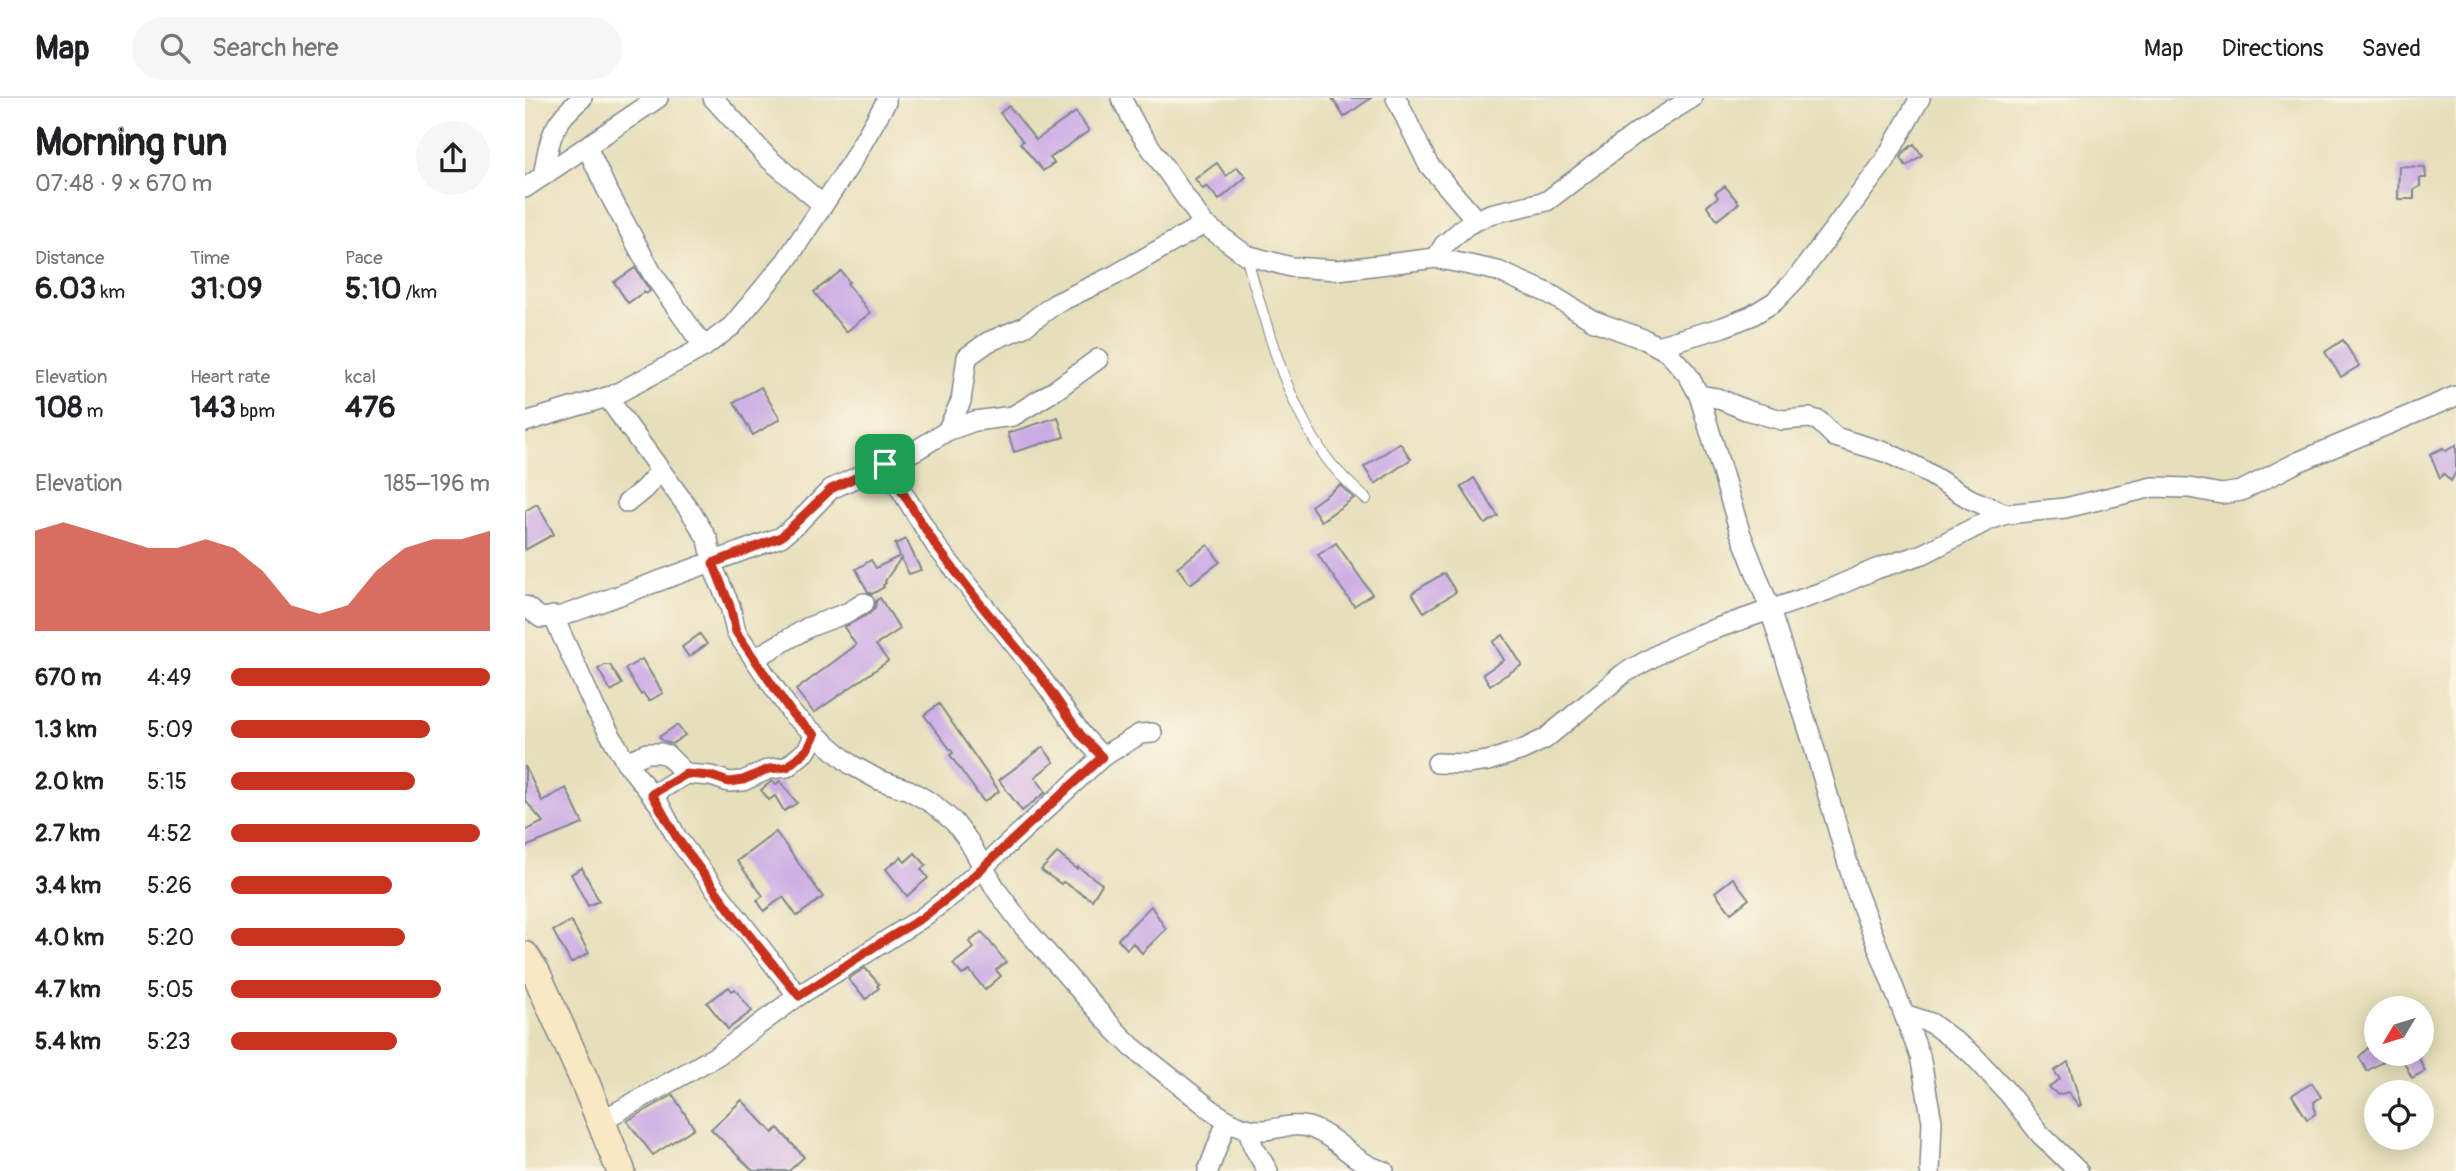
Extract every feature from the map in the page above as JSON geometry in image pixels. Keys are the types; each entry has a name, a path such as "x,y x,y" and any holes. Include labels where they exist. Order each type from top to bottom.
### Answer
{"street":[{"path":"543,176 554,129 565,113 582,98"},
{"path":"525,188 658,98"},
{"path":"713,98 768,158 823,205"},
{"path":"525,422 607,397 704,347 732,326 786,261 849,166 886,98"},
{"path":"1121,98 1137,128 1204,224 1246,255 1291,267 1338,270 1436,258 1470,264 1513,276 1550,294 1592,320 1646,340 1668,352 1688,374 1699,395 1740,532 1770,609 1855,888 1920,1056 1932,1121 1930,1171"},
{"path":"1396,98 1428,164 1476,220"},
{"path":"1436,258 1444,245 1467,225 1512,207 1547,201 1639,131 1692,98"},
{"path":"1657,346 1723,327 1751,316 1775,302 1797,278 1884,162 1920,98"},
{"path":"587,147 652,273 704,347"},
{"path":"947,431 961,401 967,357 988,342 1024,327 1055,304 1115,275 1204,224"},
{"path":"540,620 562,616 781,537 831,489 918,449 947,431 975,421 1013,416 1098,359"},
{"path":"1699,395 1717,398 1782,420 1810,418 1819,421 1835,437 1888,453 1921,469 1970,499 2006,514"},
{"path":"1437,763 1467,764 1488,761 1522,750 1545,739 1601,691 1648,659 1699,634 1923,554 2006,514 2066,508 2153,487 2189,488 2222,494 2241,491 2298,462 2456,396"},
{"path":"607,397 691,512 708,540 736,632 793,715 851,764 879,780 909,790 933,804 954,822 968,840 997,891 1024,927 1115,1030 1132,1047 1227,1121 1248,1129 1296,1126 1309,1128 1355,1158 1384,1171"},
{"path":"885,464 936,546 1039,674 1081,735 1102,757"},
{"path":"627,503 660,471"},
{"path":"754,659 809,627 849,612 864,603"},
{"path":"525,606 540,620 596,708 626,762 652,794 677,838 741,925 799,996"},
{"path":"601,1121 718,1055 799,996 922,918 956,892 1102,757 1140,734 1152,733"},
{"path":"652,794 686,774 711,776 729,782 743,780 769,769 787,767 807,750 815,735"},
{"path":"626,762 647,753 660,752 667,755 686,774"},
{"path":"525,956 536,973 621,1171"},
{"path":"1904,1014 1931,1023 1972,1054 2008,1093 2040,1134 2078,1171"},
{"path":"1208,1171 1227,1121"},
{"path":"1248,1129 1253,1146 1269,1171"}],"lane":[{"path":"1246,255 1270,337 1289,388 1325,457 1366,499"}],"building":[{"path":"1332,98 1371,98 1344,117"},
{"path":"1009,106 1036,140 1076,112 1089,131 1050,158 1054,163 1043,171 1000,113"},
{"path":"1914,144 1922,155 1906,166 1901,158"},
{"path":"1217,163 1226,176 1237,167 1246,177 1219,200 1207,186 1203,189 1195,179"},
{"path":"2399,166 2425,167 2426,178 2420,178 2420,186 2414,190 2414,199 2398,199"},
{"path":"1725,186 1739,203 1717,220 1707,206 1718,197 1715,193"},
{"path":"635,268 650,291 628,303 614,282"},
{"path":"841,271 870,313 846,332 814,292"},
{"path":"2343,340 2359,366 2341,377 2325,352"},
{"path":"761,387 780,419 753,435 734,402"},
{"path":"1058,417 1064,437 1014,452 1008,433"},
{"path":"1400,443 1411,459 1375,484 1364,467"},
{"path":"2456,445 2456,472 2451,481 2444,474 2440,478 2430,454 2443,448 2446,451"},
{"path":"1474,478 1498,516 1485,524 1461,487"},
{"path":"1340,485 1354,498 1321,521 1311,506"},
{"path":"537,504 554,534 525,550 525,511"},
{"path":"906,539 921,570 909,574 901,558 885,581 884,587 872,594 868,592 856,569 871,560 876,568 900,556 895,544"},
{"path":"1336,543 1372,594 1354,606 1318,555"},
{"path":"1208,545 1220,562 1190,584 1177,567"},
{"path":"1444,573 1456,592 1424,612 1412,593"},
{"path":"880,598 900,629 876,645 888,661 814,713 796,690 856,645 844,627 870,613"},
{"path":"700,634 707,644 689,657 682,647"},
{"path":"1503,635 1522,665 1490,685 1483,674 1504,660 1493,642"},
{"path":"642,659 663,693 649,701 643,693 641,695 625,669"},
{"path":"610,665 622,684 611,691 598,669"},
{"path":"939,704 999,791 984,802 950,755 953,753 924,715"},
{"path":"677,725 685,735 672,744 659,737"},
{"path":"1043,747 1054,762 1035,777 1046,792 1022,811 999,780"},
{"path":"525,766 542,801 566,788 583,824 525,847 525,831 543,822 525,800"},
{"path":"772,781 776,784 780,781 797,803 784,811 775,796 769,800 761,790"},
{"path":"776,832 823,897 797,916 783,897 764,911 757,900 763,896 737,861"},
{"path":"915,853 926,865 921,869 928,878 907,896 886,869 901,857 905,862"},
{"path":"1057,853 1102,884 1092,900 1041,870"},
{"path":"582,868 599,901 588,906 571,874"},
{"path":"1733,878 1749,899 1731,913 1715,892"},
{"path":"1151,906 1166,929 1142,953 1133,943 1127,949 1118,939"},
{"path":"571,921 589,953 571,963 553,931"},
{"path":"982,932 1006,962 996,970 1001,976 985,990 970,971 962,975 953,964 974,948 969,942"},
{"path":"865,968 879,984 879,988 866,999 848,979"},
{"path":"729,987 732,991 735,989 752,1011 728,1029 707,1003"},
{"path":"2364,1052 2364,1066 2359,1057"},
{"path":"2068,1062 2081,1105 2079,1106 2068,1092 2058,1095 2049,1087 2060,1079 2054,1071"},
{"path":"2406,1066 2423,1066 2425,1071 2412,1078"},
{"path":"2312,1083 2321,1097 2314,1102 2315,1114 2307,1119 2292,1095"},
{"path":"673,1095 694,1128 653,1155 627,1121"},
{"path":"742,1100 773,1133 778,1128 804,1157 789,1171 753,1171 711,1129"}],"route":[{"path":"885,464 936,546 1039,674 1081,735 1102,757 956,892 922,918 799,996 741,925 677,838 652,794 686,774 711,776 729,782 743,780 769,769 787,767 807,750 815,735 793,715 736,632 730,606 713,563 781,537 831,489 885,464"}]}
